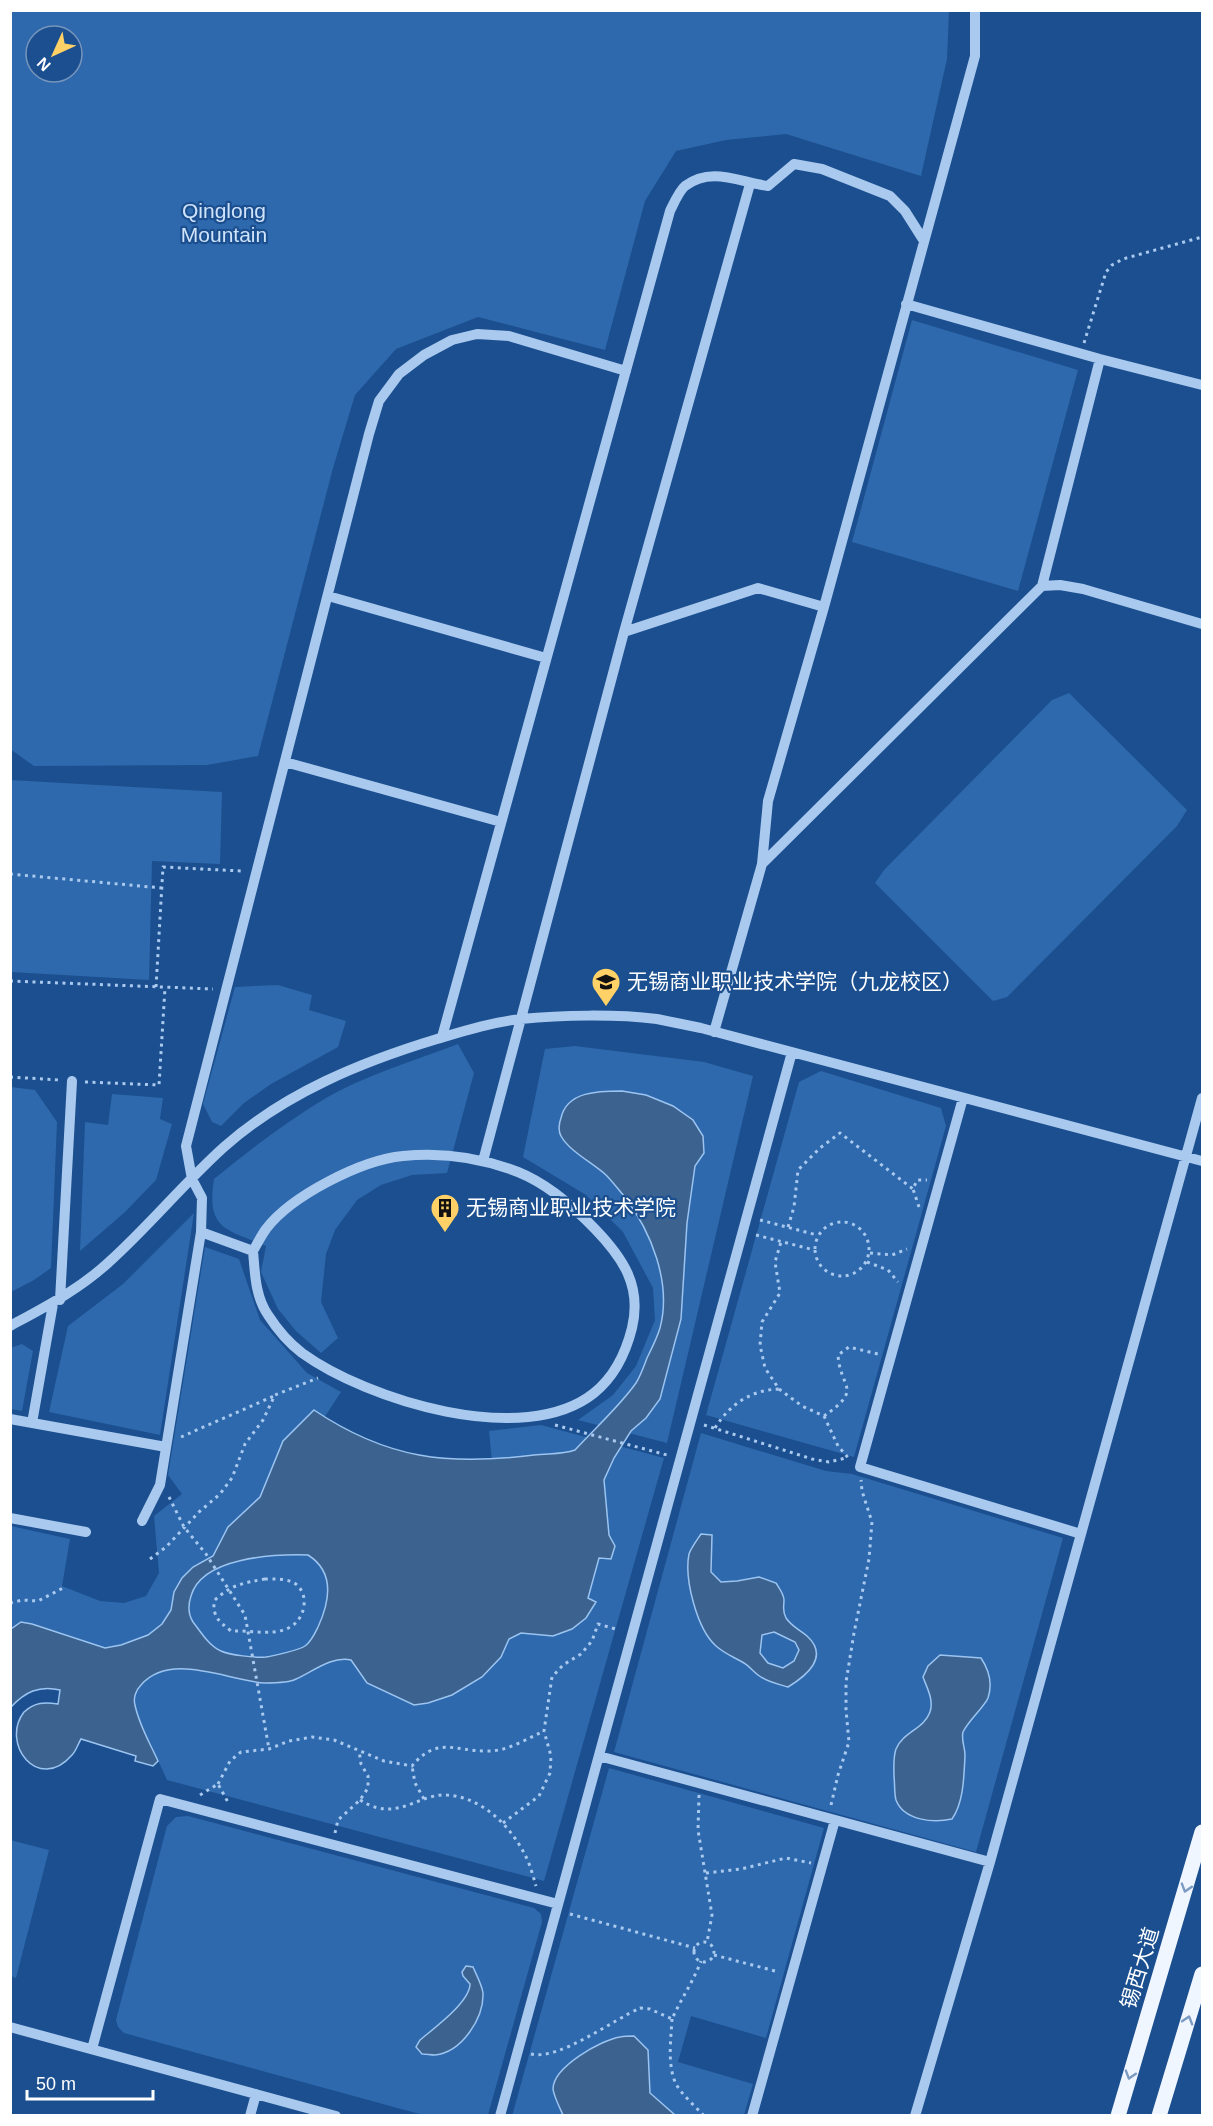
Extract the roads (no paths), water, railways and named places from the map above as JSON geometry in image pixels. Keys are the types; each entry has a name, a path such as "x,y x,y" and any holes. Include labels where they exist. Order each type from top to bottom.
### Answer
{"main road":[{"name":"锡西大道","path":"1118,2115 1203,1832"},
{"path":"1159,2115 1203,1974"}],"street":[{"path":"714,1032 762,864 768,801 824,608 975,56 975,10"},
{"path":"442,1037 670,211 683,187 701,178 722,175 750,184 768,186 794,164 822,170 890,196 905,212 924,241"},
{"path":"483,1161 624,632 750,184"},
{"path":"906,304 1081,354 1203,385"},
{"path":"142,1521 160,1485 201,1232 202,1198 192,1179 186,1146 379,401 399,374 424,355 452,340 477,334 509,336 626,371"},
{"path":"762,864 1042,586 1100,359"},
{"path":"1042,586 1060,585 1083,589 1203,624"},
{"path":"624,632 758,588 824,608"},
{"path":"328,596 546,658"},
{"path":"285,762 501,822"},
{"path":"10,1326 56,1302 108,1263 226,1145 268,1115 312,1088 360,1064 442,1037 520,1019 611,1017 656,1019 792,1052 1203,1161"},
{"path":"500,2115 792,1052"},
{"path":"32,1423 56,1302 72,1081"},
{"path":"963,1098 860,1467 1081,1534"},
{"path":"915,2115 990,1862 1203,1098"},
{"path":"437,1155 483,1161 519,1172 555,1192 578,1211 621,1258 632,1282 635,1302 632,1326 626,1347 614,1372 595,1393 573,1406 542,1415 491,1418 440,1410 397,1399 357,1385 300,1352 282,1334 266,1312 256,1285 254,1251 266,1229 286,1210 336,1177 364,1166 401,1156 437,1155"},
{"path":"201,1232 254,1251"},
{"path":"10,1419 166,1447"},
{"path":"10,1518 86,1532"},
{"path":"599,1756 990,1862"},
{"path":"92,2049 159,1799 541,1899 557,1907"},
{"path":"752,2115 823,1864 831,1819"},
{"path":"10,2027 336,2115"},
{"path":"250,2115 256,2094"}],"place":[{"name":"无锡商业职业技术学院（九龙校区）","path":"606,1008"},
{"name":"无锡商业职业技术学院","path":"445,1234"}],"park label":[{"name":"Qinglong Mountain","path":"224,223"}]}
